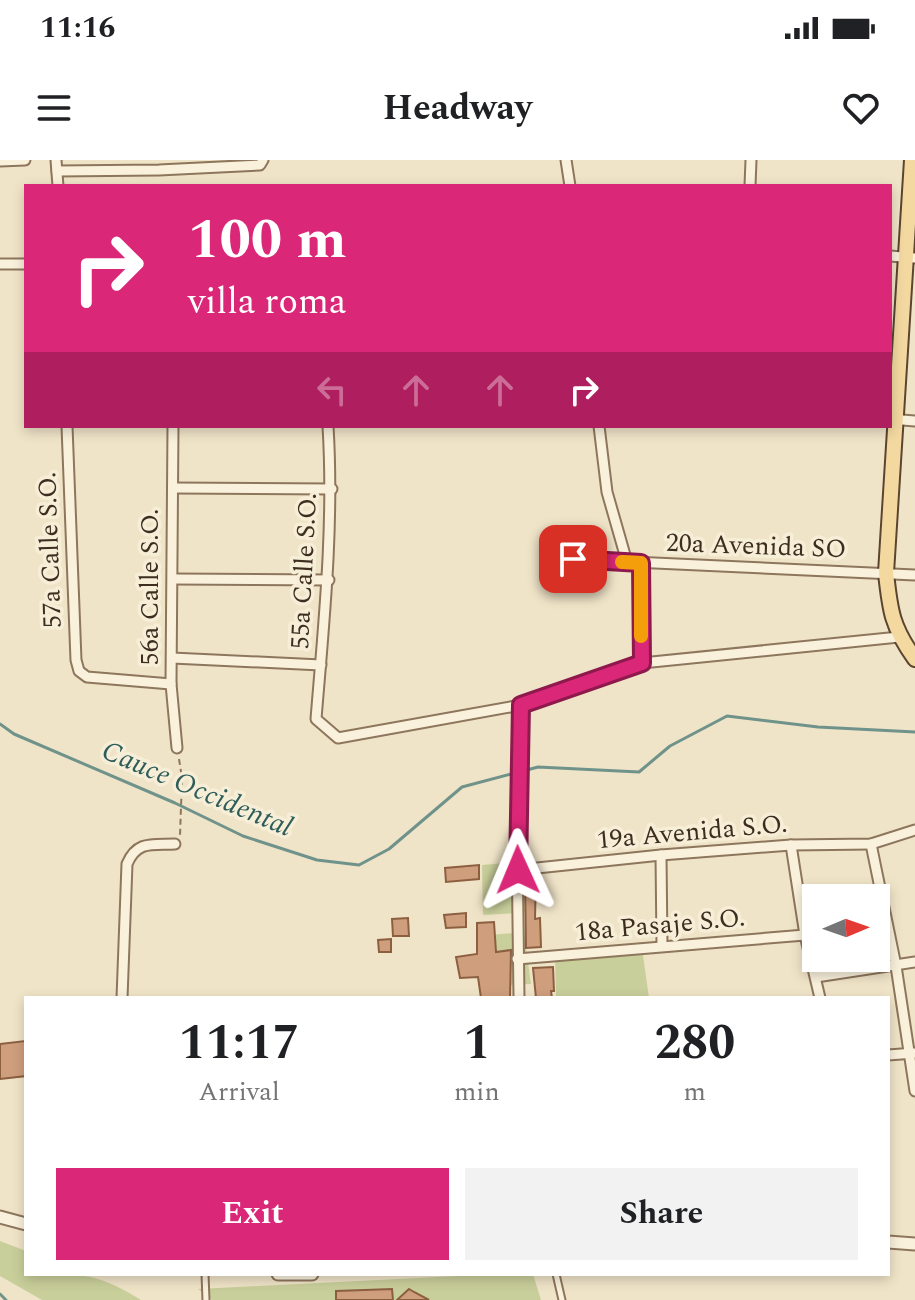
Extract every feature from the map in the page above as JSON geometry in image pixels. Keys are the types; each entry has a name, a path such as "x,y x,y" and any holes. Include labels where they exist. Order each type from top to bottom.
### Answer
{"main road":[{"path":"913,164 903,257 886,573 890,612 899,637 915,659"}],"street":[{"path":"0,161 25,160"},
{"path":"56,160 58,184"},
{"path":"57,171 159,165 260,165 263,160"},
{"path":"566,160 570,184"},
{"path":"750,184 751,160"},
{"path":"0,264 24,264"},
{"path":"893,419 915,421"},
{"name":"57a Calle S.O.","path":"67,428 79,671 87,677 171,684"},
{"name":"56a Calle S.O.","path":"173,428 171,684 177,748"},
{"name":"55a Calle S.O.","path":"328,428 332,489 329,580 316,719 338,738 521,705"},
{"path":"599,428 607,492 627,562"},
{"path":"173,488 332,489"},
{"name":"20a Avenida SO","path":"546,558 915,575"},
{"path":"641,563 642,663"},
{"path":"173,579 329,580"},
{"path":"519,996 521,705 642,663 899,637"},
{"path":"172,658 321,665"},
{"name":"19a Avenida S.O.","path":"518,870 791,845 871,844 915,830"},
{"path":"122,996 127,864 132,852 142,846 178,839"},
{"path":"871,844 913,1053 915,1091"},
{"path":"791,845 802,916"},
{"path":"661,855 662,946"},
{"name":"18a Pasaje S.O.","path":"517,959 802,935"},
{"path":"816,977 915,962"},
{"path":"815,972 820,996"},
{"path":"890,1055 913,1053"},
{"path":"0,1217 24,1223"},
{"path":"890,1242 915,1244"}],"lane":[{"path":"205,1276 206,1300"},
{"path":"556,1276 562,1300"}],"path":[{"path":"177,748 182,778 178,839"}],"green space":[{"path":"528,861 536,912 483,915 482,865"},
{"path":"524,932 531,984 479,987 478,936"},
{"path":"642,948 649,996 556,996 555,955"},
{"path":"0,1241 24,1250 24,1276 86,1276 111,1284 141,1300 42,1300 0,1276"},
{"path":"458,1276 534,1276 541,1300 212,1300 198,1289"}],"building":[{"path":"479,865 479,879 446,882 445,868"},
{"path":"536,876 535,919 540,918 541,947 526,948 525,877"},
{"path":"466,913 466,927 446,928 444,915"},
{"path":"408,918 409,936 393,936 392,919"},
{"path":"494,922 496,952 511,950 510,996 481,996 478,977 460,978 456,957 477,954 477,923"},
{"path":"391,939 391,952 379,952 378,940"},
{"path":"553,967 552,996 536,996 533,968"},
{"path":"24,1041 24,1076 0,1079 0,1044"},
{"path":"392,1289 393,1300 336,1300 336,1291"},
{"path":"409,1289 414,1292 429,1300 397,1300"}],"waterway":[{"name":"Cauce Occidental","path":"523,771 538,767 639,772 670,746 727,716 818,727 915,732"},
{"name":"Cauce Occidental","path":"0,724 14,734 175,803 243,836 317,860 359,865 389,849 462,787 515,773"},
{"path":"0,1294 6,1300"}],"slow traffic":[{"path":"622,562 641,563 641,636"}],"route":[{"path":"518,870 521,705 642,663 641,563 573,559"}]}
